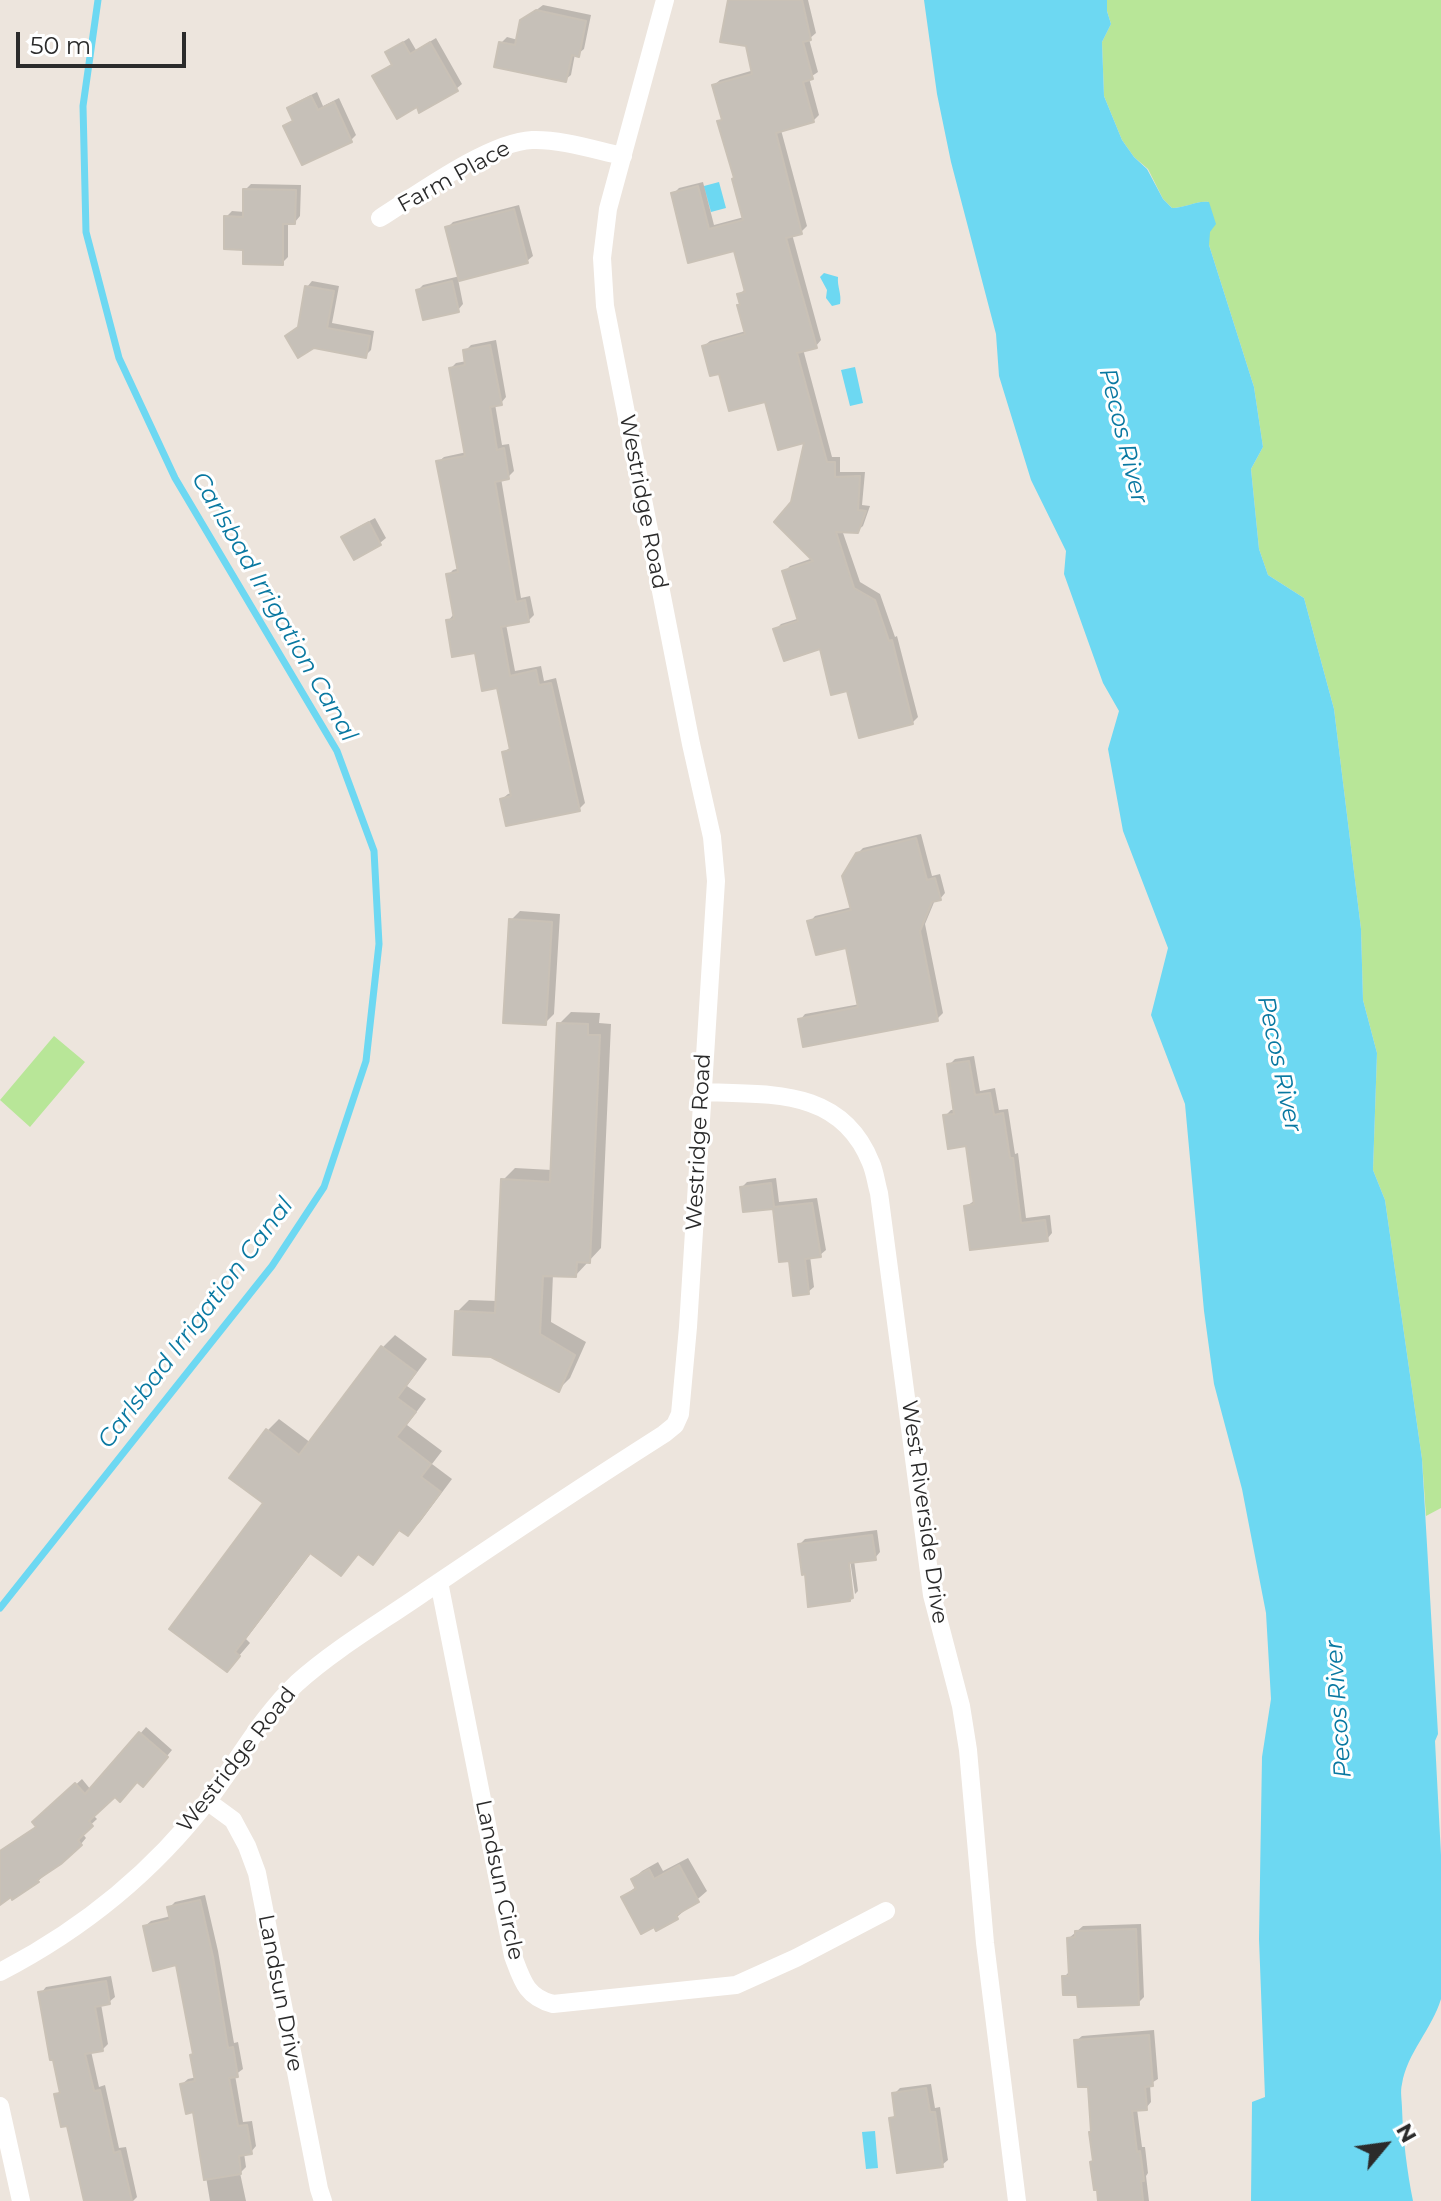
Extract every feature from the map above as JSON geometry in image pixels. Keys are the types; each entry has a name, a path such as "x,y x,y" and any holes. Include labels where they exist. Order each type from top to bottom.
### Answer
{"street":[{"name":"Westridge Road","path":"0,1972 74,1928 160,1855 207,1801 271,1713 295,1685 323,1661 474,1557 664,1434 675,1425 680,1414 716,881 712,837 605,306 602,258 608,209 665,0"},
{"name":"Farm Place","path":"380,218 474,160 511,143 551,141 623,156"},
{"name":"West Riverside Drive","path":"702,1092 795,1097 823,1106 859,1140 871,1163 879,1193 932,1595 958,1695 968,1750 985,1943 1017,2201"},
{"name":"Landsun Circle","path":"439,1582 513,1956 530,1994 553,2004 736,1985 886,1911"},
{"name":"Landsun Drive","path":"207,1801 233,1820 257,1873 323,2201"},
{"path":"0,2106 21,2201"}],"green space":[{"path":"1107,0 1441,0 1441,1508 1426,1516 1422,1459 1385,1200 1373,1170 1377,1053 1363,1000 1361,929 1334,709 1304,598 1268,575 1259,549 1251,469 1263,447 1254,387 1209,245 1209,202 1172,208 1163,199 1148,169 1134,157 1122,140 1104,96 1102,42 1111,24"},
{"path":"54,1036 85,1062 30,1127 0,1100"}],"water":[{"name":"Pecos River","path":"924,0 1107,0 1111,24 1102,42 1104,96 1122,140 1147,169 1163,199 1172,208 1209,202 1216,224 1210,232 1209,245 1254,387 1263,447 1251,469 1259,549 1268,575 1304,598 1334,709 1361,929 1363,1000 1377,1053 1373,1170 1385,1200 1422,1459 1438,1734 1435,1741 1441,1855 1441,1999 1409,2062 1401,2090 1404,2143 1413,2201 1251,2201 1252,2102 1265,2097 1259,1939 1262,1757 1271,1699 1266,1613 1242,1489 1214,1384 1204,1311 1185,1104 1151,1015 1168,948 1123,831 1108,749 1119,711 1103,683 1064,574 1066,551 1031,480 999,376 996,334 951,162 937,94"},
{"path":"719,182 726,208 711,212 704,186"},
{"path":"824,273 838,277 840,304 832,306 826,298 827,290 820,277"},
{"path":"855,367 863,403 850,406 841,370"},
{"path":"875,2131 878,2168 866,2169 862,2132"}],"building":[{"path":"728,0 802,0 811,40 803,42 813,79 803,82 814,122 776,133 802,234 786,238 817,348 797,353 827,462 835,462 835,477 860,476 858,510 866,511 858,533 836,532 854,588 875,600 889,641 892,640 913,724 859,738 847,691 831,695 820,649 784,661 773,629 798,621 782,571 813,561 774,522 791,502 804,443 778,450 765,402 729,411 719,374 710,376 702,346 745,334 737,294 745,292 734,251 688,263 671,193 698,186 709,229 743,220 717,121 722,120 712,85 752,74 746,46 720,42"},
{"path":"536,10 586,21 579,57 572,55 566,82 494,67 499,42 515,45 520,20"},
{"path":"403,42 410,54 430,42 458,91 419,113 417,107 397,119 372,76 392,65 385,52"},
{"path":"311,96 318,110 334,102 352,142 302,165 283,126 293,121 287,108"},
{"path":"243,189 296,190 295,224 283,224 283,265 243,264 243,250 224,249 224,216 243,217"},
{"path":"514,209 528,263 459,281 445,227"},
{"path":"452,281 459,312 423,320 416,290"},
{"path":"305,286 334,291 327,328 370,336 366,358 314,348 298,358 285,336 298,327"},
{"path":"490,345 502,405 490,407 497,450 504,448 509,479 495,482 516,602 525,600 529,622 501,627 510,676 536,670 539,685 551,683 580,811 506,826 500,799 511,796 502,752 510,750 497,688 482,691 475,653 452,657 446,620 454,619 446,574 458,572 436,461 465,456 449,368 465,365 463,350"},
{"path":"369,522 381,545 354,560 341,537"},
{"path":"916,838 927,880 935,878 941,900 932,902 920,931 938,1021 803,1047 798,1019 858,1007 846,948 816,955 807,921 851,910 842,876 856,853"},
{"path":"509,919 552,922 546,1025 503,1023"},
{"path":"557,1023 588,1024 588,1035 600,1035 590,1263 577,1262 576,1277 543,1276 540,1334 575,1355 559,1392 491,1357 453,1355 455,1311 495,1313 501,1179 550,1182"},
{"path":"969,1061 975,1095 990,1093 994,1115 1003,1113 1010,1158 1013,1158 1021,1223 1045,1220 1048,1241 970,1250 964,1206 974,1204 966,1146 948,1149 943,1115 954,1114 947,1064"},
{"path":"771,1183 774,1207 812,1203 821,1257 805,1259 809,1294 793,1296 789,1261 779,1262 773,1209 743,1212 740,1187"},
{"path":"381,1346 416,1372 397,1398 416,1412 396,1437 431,1464 421,1477 441,1492 408,1536 399,1530 373,1565 358,1554 341,1576 310,1553 235,1652 240,1656 227,1672 169,1629 263,1503 229,1478 266,1429 299,1455"},
{"path":"872,1535 876,1560 849,1563 853,1598 808,1607 798,1544"},
{"path":"139,1732 168,1757 143,1787 137,1782 120,1802 115,1797 89,1821 93,1826 78,1840 82,1845 61,1864 37,1880 39,1882 0,1905 0,1851 36,1827 32,1822 75,1783 85,1794"},
{"path":"679,1865 699,1902 676,1915 678,1919 656,1931 654,1927 641,1934 621,1897 636,1889 631,1879 649,1869 654,1879"},
{"path":"200,1900 228,2048 233,2047 238,2077 229,2078 238,2126 247,2125 252,2154 239,2156 241,2174 204,2180 193,2112 186,2114 180,2084 195,2081 176,1965 153,1971 143,1926 170,1920 167,1907"},
{"path":"1136,1929 1139,2005 1078,2007 1077,1995 1063,1995 1062,1976 1069,1976 1067,1938 1075,1937 1075,1931"},
{"path":"106,1981 110,2004 95,2007 103,2051 85,2054 94,2091 100,2090 114,2153 120,2151 132,2201 84,2201 67,2126 61,2127 54,2094 60,2093 53,2060 50,2060 38,1992"},
{"path":"1149,2035 1153,2086 1145,2087 1147,2110 1132,2111 1144,2181 1141,2181 1143,2201 1098,2201 1090,2162 1093,2161 1088,2087 1078,2087 1074,2040"},
{"path":"926,2088 930,2112 935,2112 943,2167 897,2173 889,2118 895,2117 892,2093"}],"waterway":[{"name":"Carlsbad Irrigation Canal","path":"0,1608 272,1266 324,1187 366,1061 379,944 374,851 337,751 175,478 119,358 86,232 83,106 98,0"}]}
